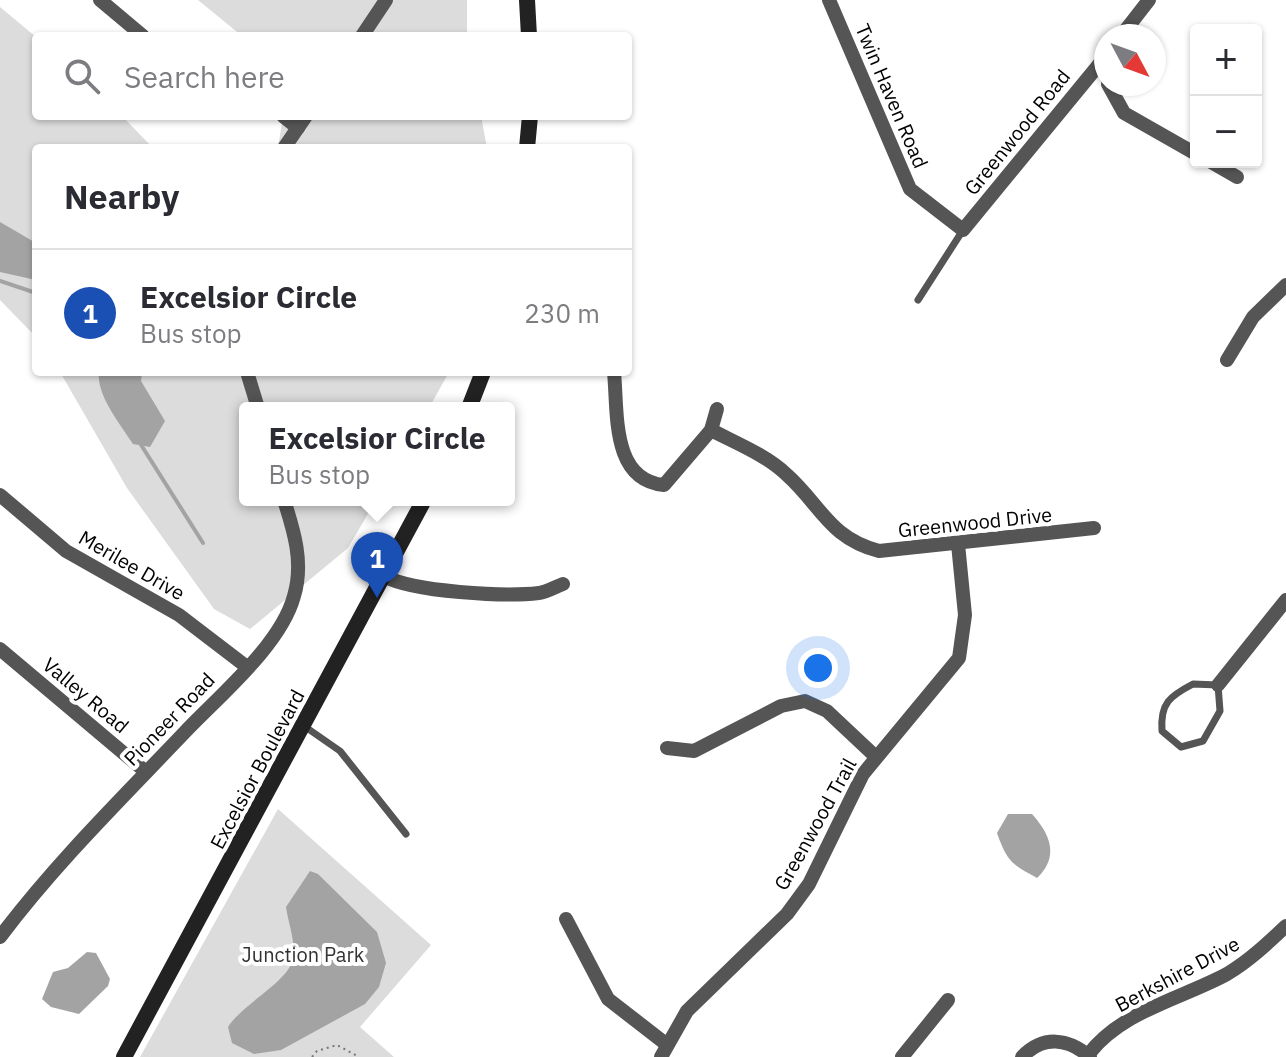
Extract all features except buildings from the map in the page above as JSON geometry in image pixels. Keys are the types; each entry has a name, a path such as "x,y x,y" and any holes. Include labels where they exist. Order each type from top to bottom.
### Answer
{"main road":[{"path":"527,0 529,32"},
{"path":"527,144 530,120"},
{"path":"471,402 481,376"},
{"name":"Excelsior Boulevard","path":"124,1057 421,506"}],"street":[{"path":"100,0 138,32"},
{"path":"365,32 386,0"},
{"name":"Twin Haven Road","path":"829,0 910,189 963,230"},
{"path":"1130,24 1149,0"},
{"name":"Greenwood Road","path":"963,230 1094,70"},
{"path":"1115,96 1124,113 1190,151"},
{"path":"287,144 302,122"},
{"path":"1221,168 1237,177"},
{"path":"1227,360 1253,317 1267,300 1286,285"},
{"path":"248,376 256,402"},
{"path":"614,376 621,445 634,472 648,484 664,485 711,430 717,409"},
{"name":"Greenwood Drive","path":"711,430 785,472 825,519 859,546 901,551 1094,528"},
{"name":"Merilee Drive","path":"0,495 66,551 179,615 247,667"},
{"name":"Pioneer Road","path":"0,937 56,869 247,667 282,622 294,598 299,572 297,548 286,506"},
{"name":"Greenwood Trail","path":"663,1050 687,1011 769,933 809,884 850,797 876,757 959,658 965,615 958,544"},
{"path":"384,576 397,583 431,590 541,593 563,584"},
{"path":"1218,685 1286,600"},
{"name":"Valley Road","path":"0,649 146,772"},
{"path":"667,748 694,751 781,706 805,701 827,711 876,757"},
{"path":"566,919 608,999 663,1050"},
{"name":"Berkshire Drive","path":"1089,1056 1099,1041 1131,1020 1227,974 1286,926"},
{"path":"902,1057 948,1000"},
{"path":"1022,1057 1039,1044 1055,1041 1078,1047 1089,1056"}],"lane":[{"path":"918,300 963,230"},
{"path":"1193,684 1218,685 1220,711 1203,741 1181,747 1171,741 1162,731 1161,716 1170,696 1193,684"},
{"path":"303,726 340,751 406,834"}],"path":[{"path":"312,1057 317,1051 337,1045 359,1057"}],"green space":[{"path":"198,0 467,0 467,32 237,32"},
{"path":"0,7 32,34 32,120 126,120 149,144 32,144 32,333 0,300"},
{"path":"282,120 482,120 486,144 279,144"},
{"path":"62,376 447,376 432,402 239,402 239,506 372,506 348,548 250,629 214,609 127,488"},
{"name":"Junction Park","path":"278,809 431,945 360,1027 394,1057 140,1057"}],"shaded area":[{"path":"0,222 32,241 32,279 0,272"},
{"path":"99,376 142,376 141,381 165,421 150,447 133,444 105,400"},
{"path":"1008,814 1032,814 1048,838 1048,862 1037,878 1011,861 1004,850 997,833"},
{"path":"310,871 318,874 377,932 386,963 379,987 365,1004 281,1050 254,1054 232,1043 228,1027 290,967 293,946 286,907"},
{"path":"87,952 96,953 110,979 108,986 79,1014 51,1007 42,999 53,972 68,968"}],"waterway":[{"path":"0,281 32,292"},
{"path":"138,440 203,543"}],"place":[{"name":"Excelsior Circle","path":"377,598"}]}
